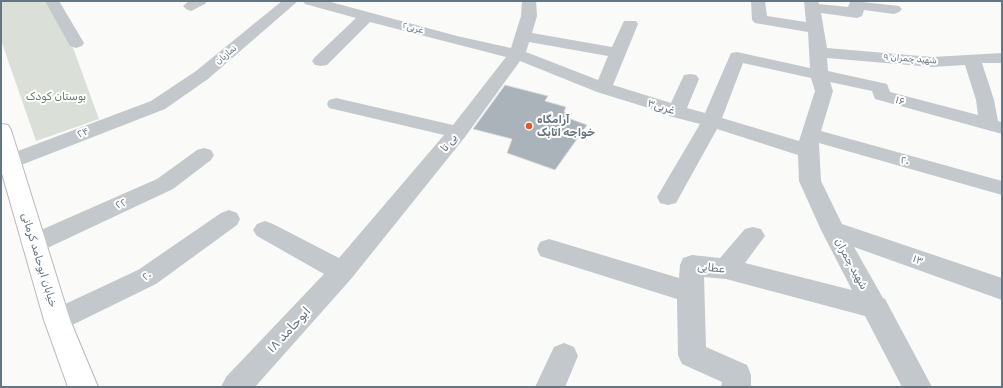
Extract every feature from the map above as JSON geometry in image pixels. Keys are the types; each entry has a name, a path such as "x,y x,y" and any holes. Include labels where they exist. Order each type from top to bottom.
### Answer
{"main road":[{"name":"خیابان ابوحامد کرمانی","path":"1,130 33,244 57,320 83,387"}],"street":[{"path":"52,1 76,43"},
{"name":"نمازیان","path":"158,105 202,75 292,1"},
{"name":"غربی۲","path":"310,1 366,17 520,45"},
{"name":"بی تا","path":"342,272 458,132 520,45 529,16 529,1"},
{"path":"758,1 760,20 815,28"},
{"path":"809,142 824,91 819,74 819,52 811,4 857,13 855,5 894,9"},
{"path":"321,61 366,17"},
{"path":"603,88 630,24"},
{"path":"520,45 619,53"},
{"name":"غربی۳","path":"520,45 603,88 711,122 809,142"},
{"name":"شهید چمران ۹","path":"819,52 932,62 1002,58"},
{"path":"668,197 711,122 737,57 819,74"},
{"path":"972,59 985,100 996,126"},
{"name":"۱۶","path":"819,74 881,88 881,95 996,126"},
{"path":"676,112 690,79"},
{"path":"336,104 458,132"},
{"name":"۲۴","path":"9,162 158,105"},
{"name":"۲۰","path":"809,142 1000,188"},
{"name":"شهید چمران","path":"809,142 810,181 833,230 917,387"},
{"name":"۲۲","path":"33,244 165,184 204,155"},
{"name":"۲۰","path":"57,320 148,277 229,219"},
{"path":"265,230 342,272"},
{"name":"۱۳","path":"833,230 1002,290"},
{"path":"726,269 753,236"},
{"path":"549,249 690,292"},
{"name":"عطایی","path":"736,387 737,375 692,355 690,292 692,265 726,269 876,308"},
{"name":"ابوحامد ۱۸","path":"236,387 342,272"},
{"path":"550,387 564,356"}],"green space":[{"name":"بوستان کودک","path":"1,1 45,1 72,45 99,119 36,141 1,40"}],"building":[{"name":"آرامگاه خواجه اتابک","path":"505,85 548,96 545,101 566,107 564,112 572,114 568,118 587,125 555,170 507,153 512,139 473,129"}],"place":[{"name":"آرامگاه خواجه اتابک","path":"529,126"}]}
